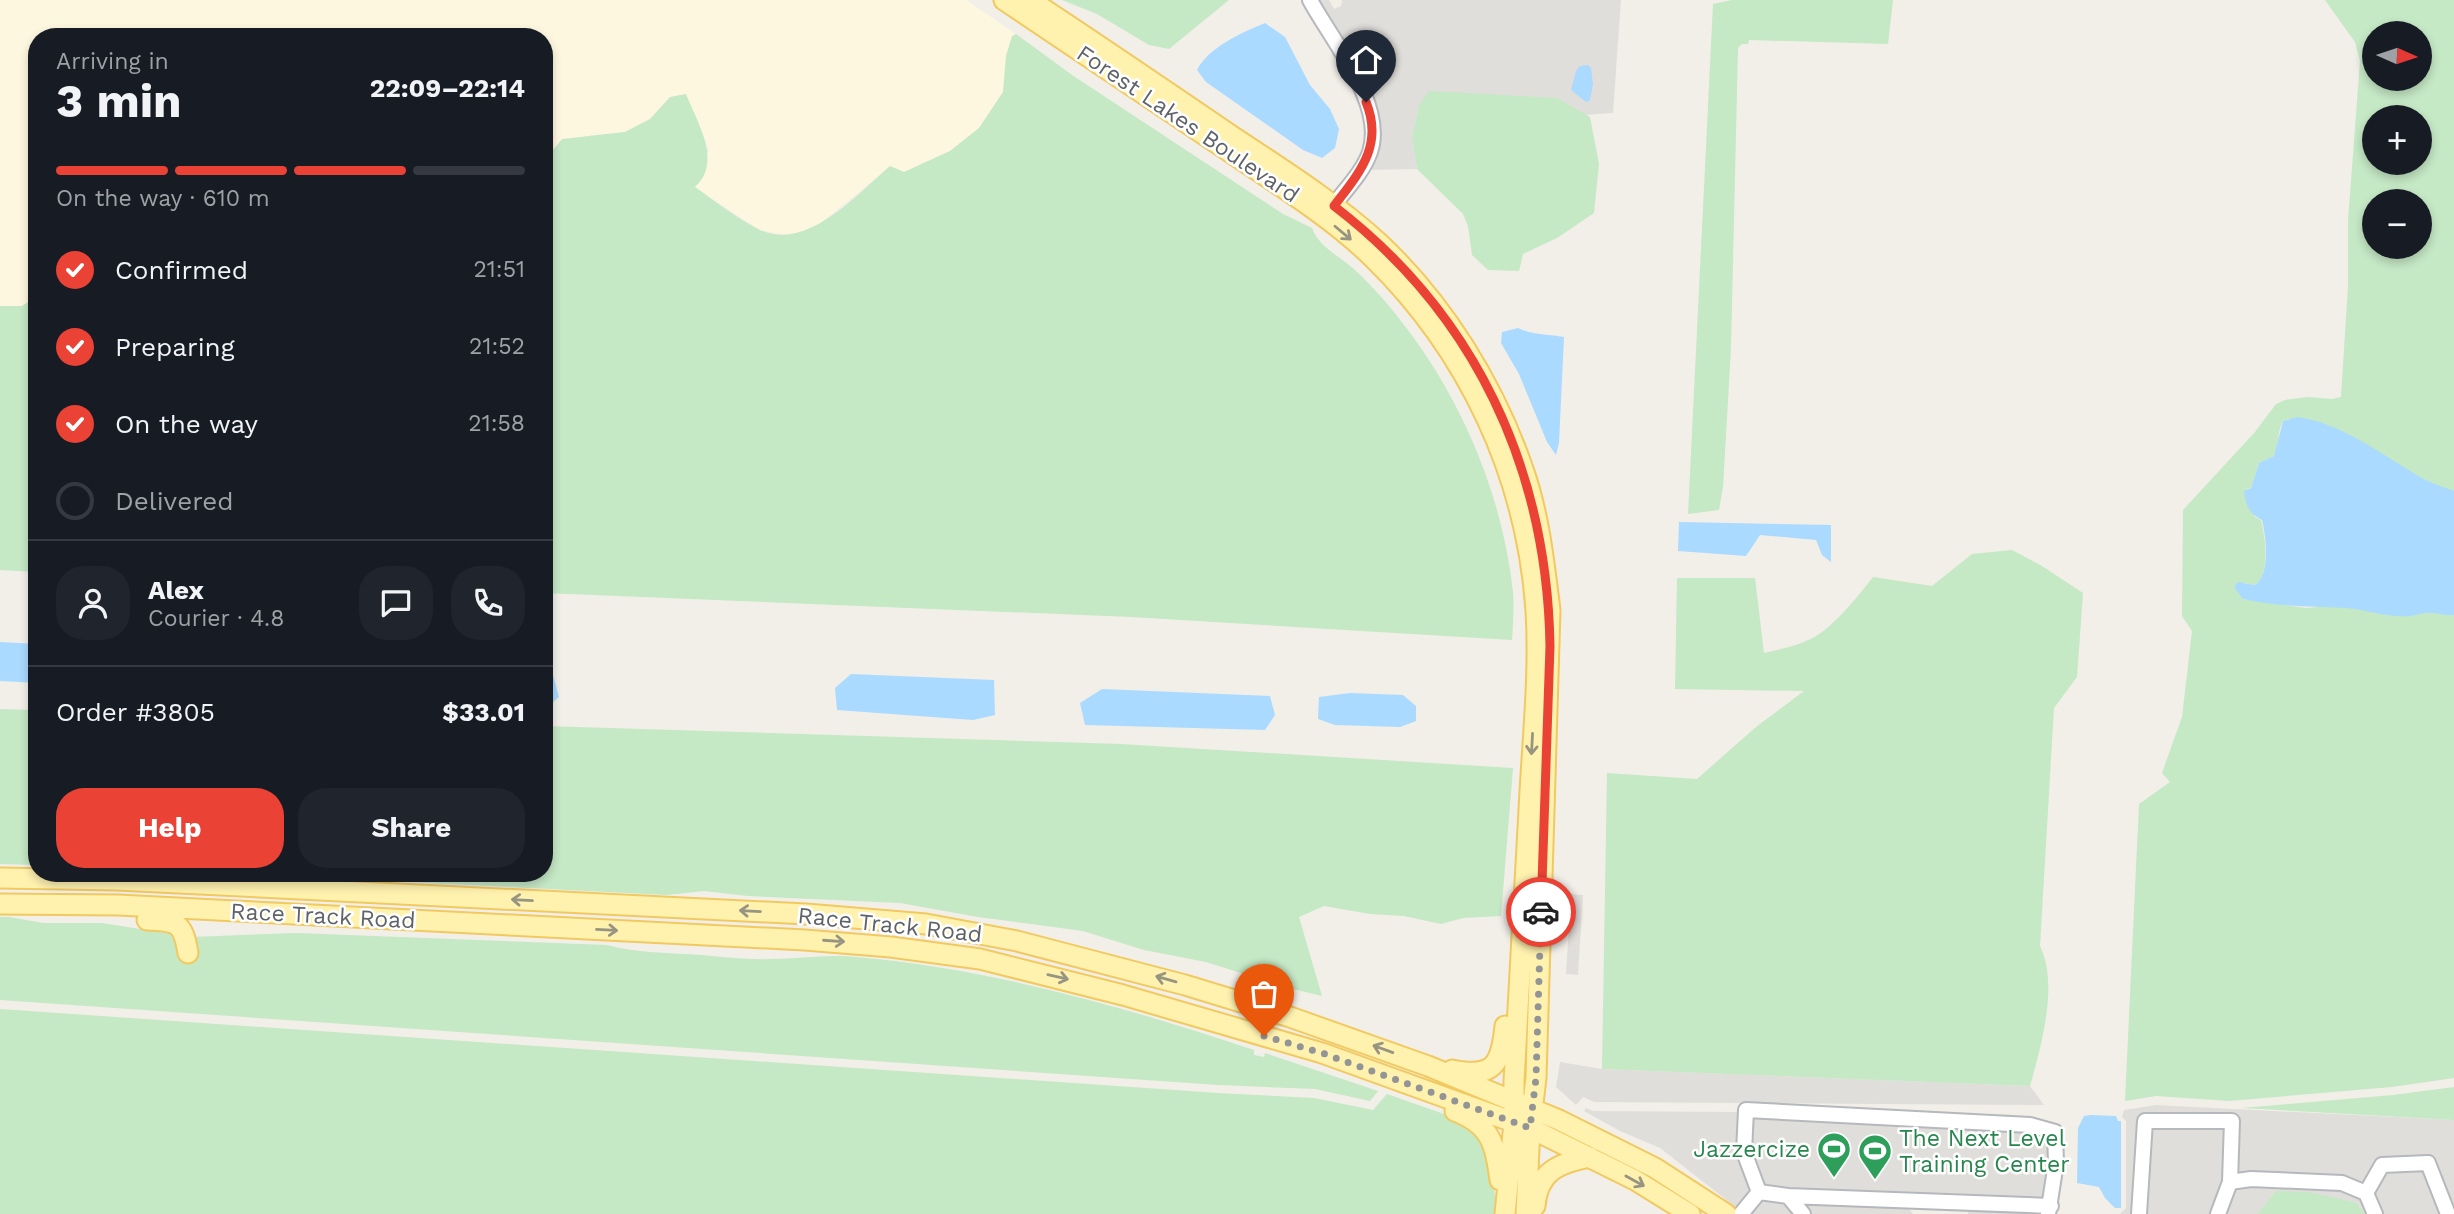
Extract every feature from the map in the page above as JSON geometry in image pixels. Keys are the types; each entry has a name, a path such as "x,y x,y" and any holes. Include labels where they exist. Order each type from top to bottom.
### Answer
{"main road":[{"name":"Forest Lakes Boulevard","path":"1004,0 1315,210 1343,232 1399,284 1425,316 1458,363 1493,431 1510,474 1531,562 1536,612 1514,1102 1526,1120 1505,1212"},
{"name":"Forest Lakes Boulevard","path":"1030,0 1334,206 1380,244 1435,306 1470,355 1507,428 1535,512 1550,610 1526,1120 1526,1214"},
{"path":"1428,1066 1469,1073 1480,1072 1495,1063 1503,1051 1523,812 1530,792"},
{"name":"Race Track Road","path":"0,878 28,878"},
{"name":"Race Track Road","path":"157,882 806,914 926,924 1017,941 1122,967 1290,1017 1428,1066 1514,1102"},
{"path":"198,909 203,903 214,898 341,903 377,893"},
{"path":"2,904 47,915 169,920 182,930 188,953"},
{"name":"Race Track Road","path":"2,904 92,904 858,943 980,960 1123,995 1322,1053 1526,1120 1600,1139 1654,1168 1726,1214"},
{"path":"1123,995 1144,989 1270,1025 1279,1025 1290,1017"},
{"path":"1244,1030 1260,1042 1260,1051"},
{"path":"1283,1042 1309,1059 1472,1119 1484,1130 1497,1152 1505,1212"},
{"name":"Race Track Road","path":"1526,1120 1635,1180 1690,1214"},
{"path":"1534,1214 1536,1192 1551,1171 1566,1162 1590,1157"}],"street":[{"path":"1310,0 1360,87 1373,117 1371,151 1360,172 1334,206"},
{"path":"1746,1110 2030,1125 2055,1132 2056,1163 2049,1210 1962,1208 1759,1192 1744,1152 1746,1110"},
{"path":"2139,1214 2145,1121 2232,1121 2230,1182 2218,1214"},
{"path":"2366,1192 2382,1166 2428,1163 2448,1214"},
{"path":"2230,1182 2251,1179 2342,1184 2366,1192 2375,1214"},
{"path":"1741,1214 1759,1192"},
{"path":"1788,1196 1803,1214"}],"shaded area":[{"path":"0,0 966,0 1016,34 1012,36 1006,56 1003,92 979,128 950,151 904,172 890,167 817,226 791,236 760,230 694,187 709,150 685,94 670,97 650,119 625,132 587,136 553,148 553,28 28,28 28,302 22,306 0,306"},
{"path":"1317,0 1329,0 1334,9 1341,6 1342,0 1621,0 1613,113 1585,115 1557,98 1419,105 1412,137 1417,169 1367,170 1376,151 1378,116 1365,85"},
{"path":"1571,894 1583,895 1578,975 1566,974"},
{"path":"1560,1062 1602,1069 2030,1086 2044,1105 1594,1102 1583,1097 1576,1105 1556,1087"},
{"path":"2156,1105 2454,1120 2454,1214 2434,1162 2382,1160 2364,1186 2236,1176 2238,1122 2145,1116 2133,1214 2120,1214 2126,1208 2126,1121 2122,1117 2124,1110"},
{"path":"1586,1108 1593,1111 1741,1112 1753,1191 1738,1209 1660,1148 1620,1131 1584,1111"},
{"path":"1752,1116 2029,1130 2048,1135 2045,1201 1764,1188 1750,1152"},
{"path":"2150,1126 2226,1126 2224,1182 2212,1214 2145,1214"},
{"path":"2424,1168 2442,1214 2381,1214 2372,1193 2386,1170"},
{"path":"2252,1184 2341,1188 2362,1196 2369,1214 2365,1214 2357,1203 2276,1191 2257,1214 2224,1214 2234,1188"},
{"path":"1762,1198 1785,1201 1796,1214 1748,1214"},
{"path":"1800,1202 1907,1206 1913,1214 1810,1214"},
{"path":"1968,1207 2043,1211 2042,1214 1968,1214"}],"green space":[{"path":"1062,0 1229,0 1169,49 1149,45 1097,14"},
{"path":"1732,0 1893,0 1888,44 1749,40 1748,44 1742,44 1738,48 1731,348 1723,487 1719,510 1688,514 1713,4"},
{"path":"2325,0 2454,0 2454,1078 2392,1087 2229,1101 2156,1096 2125,1101 2139,804 2170,782 2162,773 2182,717 2192,631 2182,616 2183,510 2255,432 2276,404 2308,397 2341,397 2348,286 2348,221 2360,61 2355,42","holes":["2289,419 2318,607 2306,608 2243,599 2234,586 2245,583 2255,585 2263,572 2266,554 2263,527 2261,520 2255,517 2247,489 2251,488 2259,463 2274,456 2283,421"]},
{"path":"1016,34 1072,75 1283,214 1312,228 1321,243 1355,270 1383,299 1432,364 1470,436 1485,473 1507,552 1513,592 1512,640 1131,617 553,593 553,149 562,139 625,132 650,119 670,97 686,94 701,129 707,154 703,177 695,187 758,229 776,234 794,233 829,217 890,166 904,172 950,151 979,128 1003,92 1006,56 1012,36"},
{"path":"1429,91 1557,98 1590,117 1599,164 1594,213 1557,238 1523,254 1519,271 1488,270 1472,255 1468,226 1463,214 1417,169 1412,137 1419,105"},
{"path":"28,302 28,572 0,570 0,306 22,306"},
{"path":"2012,550 2083,593 2077,677 2054,708 2040,946 2048,979 2048,997 2043,1034 2030,1086 1602,1069 1607,773 1697,779 1756,727 1804,691 1675,689 1677,578 1755,578 1764,653 1798,644 1823,631 1847,609 1873,577 1932,586 1972,554"},
{"path":"0,709 28,710 28,865 0,864"},
{"path":"553,726 1121,744 1513,768 1501,916 1463,918 1441,924 1404,916 1370,914 1324,906 1299,917 1322,996 1206,962 1144,950 1083,931 900,903 748,896 704,891 667,895 409,882 553,882"},
{"path":"0,917 43,923 102,923 191,937 297,933 607,945 642,951 745,959 845,956 907,963 1008,980 1107,1005 1254,1050 1254,1055 1264,1057 1265,1053 1378,1091 1370,1101 1315,1089 1218,1085 0,1000"},
{"path":"0,1009 1314,1098 1373,1110 1387,1094 1464,1121 1487,1145 1498,1214 0,1214"},
{"path":"2454,1087 2454,1120 2242,1108 2393,1095"},
{"path":"2276,1191 2309,1192 2357,1203 2365,1214 2257,1214"}],"water":[{"path":"1265,23 1285,37 1310,85 1330,109 1339,129 1335,148 1322,158 1303,150 1206,82 1197,70 1217,48"},
{"path":"1588,65 1591,68 1593,84 1590,100 1586,102 1571,90 1576,71 1580,66"},
{"path":"1518,328 1564,337 1559,443 1556,455 1547,442 1519,374 1501,343 1502,332"},
{"path":"2297,417 2314,420 2347,433 2424,479 2454,491 2454,615 2423,613 2395,616 2346,608 2282,605 2243,599 2234,587 2238,582 2255,585 2263,572 2266,554 2262,520 2248,508 2244,491 2251,488 2259,463 2274,456 2283,421"},
{"path":"1679,522 1831,525 1831,562 1822,555 1816,540 1760,535 1746,556 1678,551"},
{"path":"0,642 28,644 28,683 0,681"},
{"path":"851,674 994,680 995,715 973,720 837,710 835,688"},
{"path":"553,675 559,697 553,702"},
{"path":"1102,689 1270,696 1275,715 1265,730 1085,725 1080,703"},
{"path":"1350,693 1403,695 1416,706 1416,721 1400,727 1335,725 1318,719 1319,697"},
{"path":"2084,1116 2116,1116 2118,1121 2121,1121 2121,1208 2115,1208 2099,1187 2077,1183 2078,1128"}],"way so far":[{"path":"1264,1036 1322,1053 1530,1128 1536,1078 1541,912"}],"place":[{"name":"Jazzercize","path":"1834,1179"},
{"name":"The Next Level Training Center","path":"1875,1181"}],"route":[{"path":"1366,102 1373,117 1371,151 1360,172 1334,206 1380,244 1410,276 1470,355 1507,428 1535,512 1550,610 1541,912"}]}
